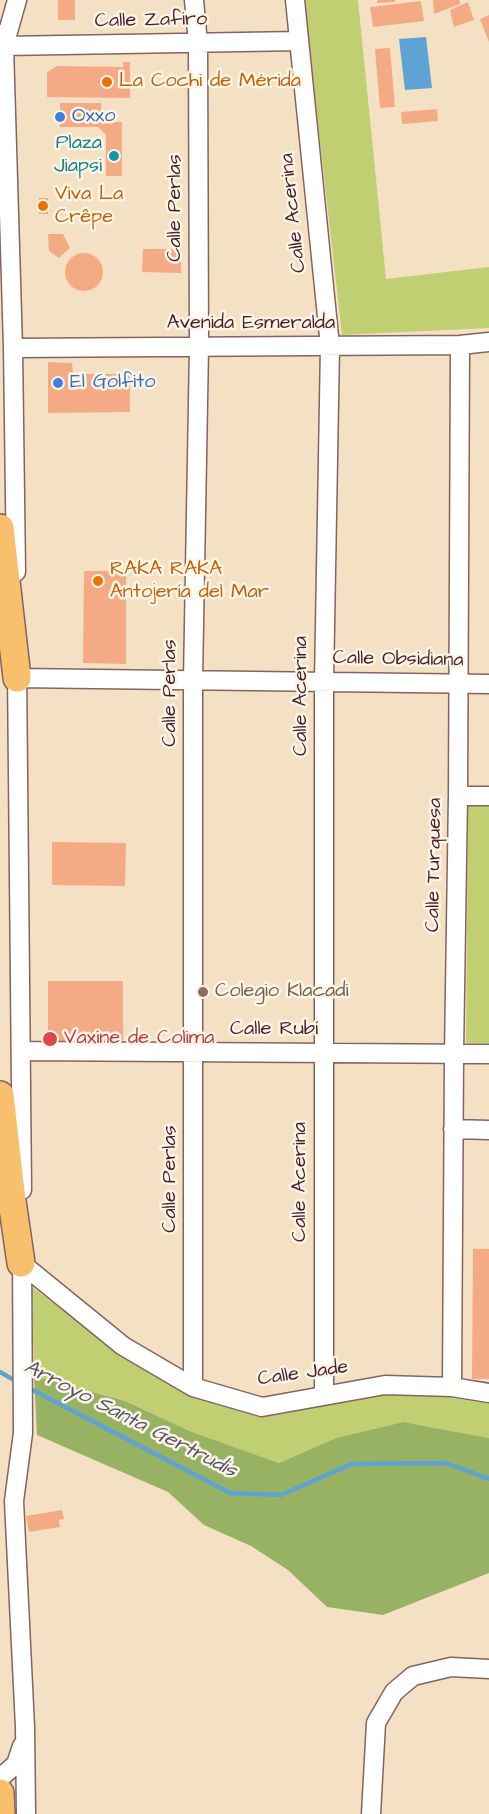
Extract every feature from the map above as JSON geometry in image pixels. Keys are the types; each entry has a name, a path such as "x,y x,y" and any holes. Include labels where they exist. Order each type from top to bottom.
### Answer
{"highway":[{"path":"0,528 17,678"},
{"path":"0,1095 21,1263"},
{"path":"0,1793 1,1814"}],"street":[{"path":"4,46 17,0"},
{"name":"Calle Perlas","path":"193,1387 193,680 199,347 198,43 194,0"},
{"name":"Calle Acerina","path":"295,0 330,346 324,682 324,1395"},
{"path":"0,19 4,46 13,348 22,1051 23,1433 14,1501 25,1726 26,1814"},
{"name":"Calle Zafiro","path":"4,46 299,41"},
{"name":"Avenida Esmeralda","path":"13,348 460,345 489,342"},
{"name":"Calle Turquesa","path":"452,1387 460,345"},
{"name":"Calle Obsidiana","path":"17,678 489,684"},
{"path":"458,796 489,796"},
{"name":"Calle Rubí","path":"22,1051 489,1054"},
{"path":"453,1129 489,1130"},
{"name":"Calle Jade","path":"21,1263 123,1346 193,1387 262,1407 385,1385 452,1387 489,1394"},
{"path":"371,1814 376,1723 394,1692 413,1676 451,1667 489,1669"},
{"path":"0,1778 16,1764 22,1749 25,1726"}],"green space":[{"path":"304,0 358,0 386,279 489,267 489,328 342,335"},
{"path":"468,804 489,805 489,1043 466,1043"},
{"path":"32,1287 89,1330 156,1374 202,1400 264,1416 346,1398 398,1393 489,1402 489,1438 403,1422 336,1438 279,1463 192,1432 125,1401 34,1376"},
{"path":"34,1376 125,1401 192,1432 279,1463 336,1438 403,1422 489,1438 489,1573 383,1615 327,1607 288,1570 251,1546 204,1525 168,1492 37,1435"}],"water":[{"path":"426,37 432,88 405,90 399,39"}],"building":[{"path":"58,0 75,0 75,20 58,20"},
{"path":"377,0 395,0 395,2 377,3"},
{"path":"433,0 459,0 460,4 434,14"},
{"path":"421,1 424,21 373,27 370,7"},
{"path":"468,2 474,20 454,27 450,10"},
{"path":"489,15 489,42 480,19"},
{"path":"390,48 395,107 380,108 375,49"},
{"path":"123,62 130,62 130,98 47,97 47,72 57,66 123,67"},
{"name":"Plaza Jiapsi","path":"60,103 101,103 101,122 122,122 122,176 106,176 106,135 98,127 60,127"},
{"path":"437,109 438,121 402,124 401,112"},
{"name":"Viva La Crêpe","path":"39,198 48,198 48,214 39,214"},
{"path":"48,234 63,234 70,248 59,258 49,251"},
{"path":"143,249 181,249 181,273 142,272"},
{"path":"84,253 98,258 103,272 98,286 84,291 70,286 65,272 70,258"},
{"path":"48,362 72,363 73,374 130,374 130,412 48,413"},
{"path":"84,571 126,571 126,664 83,663"},
{"path":"52,842 126,843 125,886 52,885"},
{"path":"48,981 123,981 123,1046 48,1046"},
{"path":"473,1249 489,1249 489,1379 472,1379"},
{"path":"62,1510 64,1519 59,1520 60,1527 29,1532 26,1516"}],"waterway":[{"name":"Arroyo Santa Gertrudis","path":"0,1372 19,1383"},
{"name":"Arroyo Santa Gertrudis","path":"27,1387 230,1493 281,1495 352,1464 446,1463 489,1479"}],"place":[{"name":"La Cochi de Mérida","path":"107,82"},
{"name":"Oxxo","path":"60,117"},
{"name":"Plaza Jiapsi","path":"114,156"},
{"name":"Viva La Crêpe","path":"43,206"},
{"name":"El Golfito","path":"58,383"},
{"name":"RAKA RAKA Antojería del Mar","path":"98,581"},
{"name":"Colegio Klacadi","path":"203,992"},
{"name":"Vaxine de Colima","path":"50,1039"}]}
